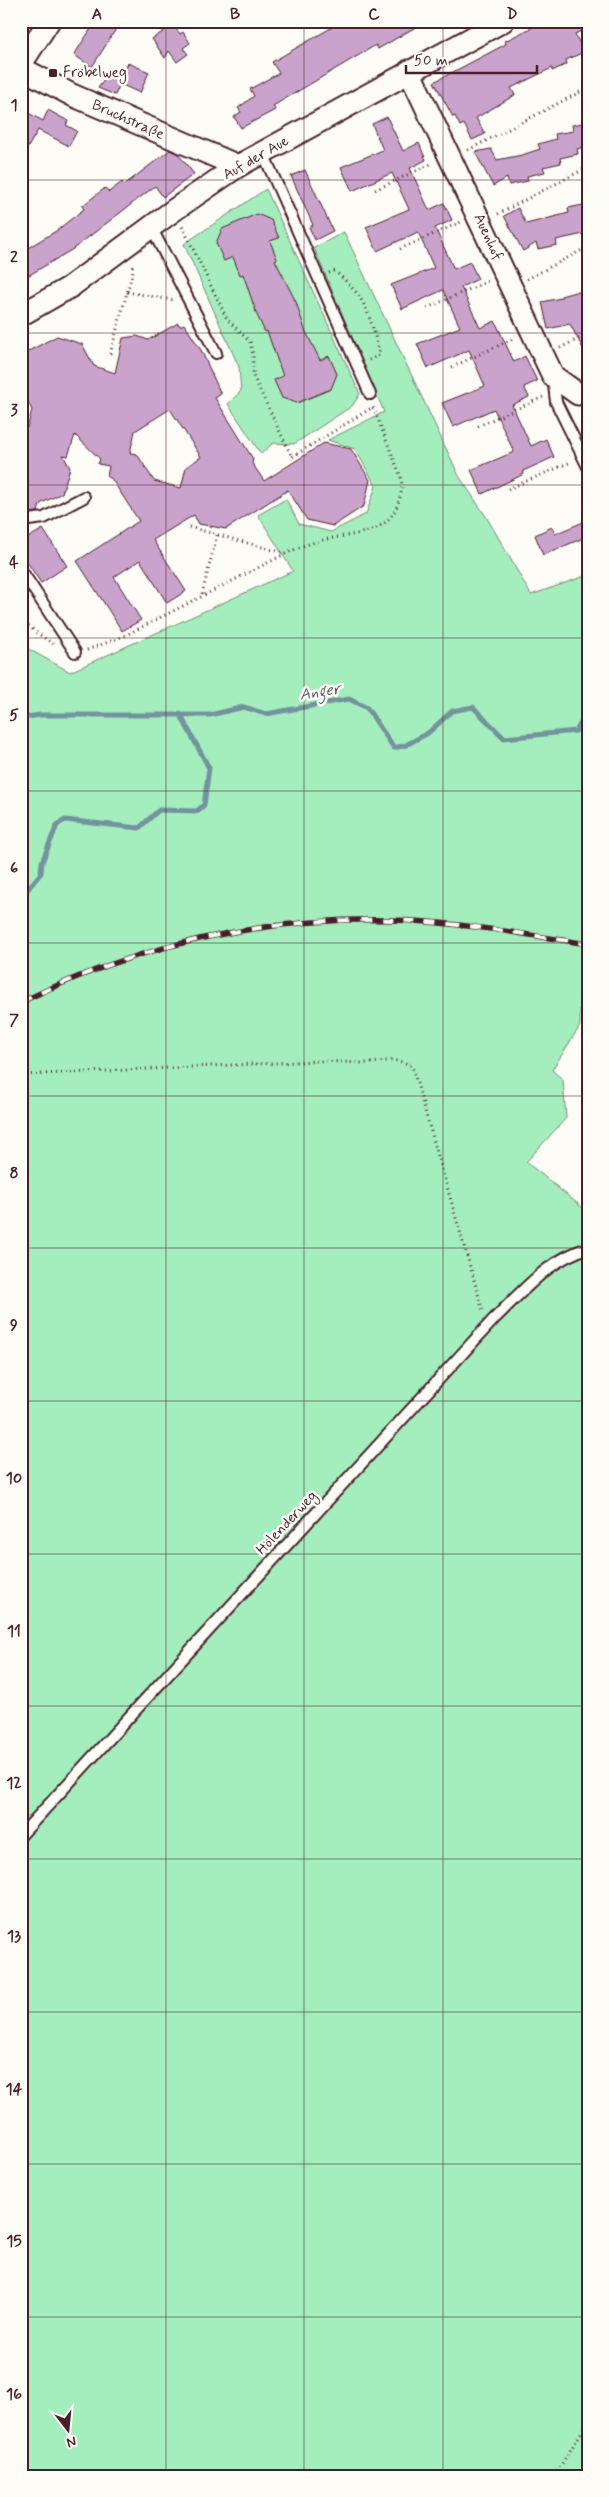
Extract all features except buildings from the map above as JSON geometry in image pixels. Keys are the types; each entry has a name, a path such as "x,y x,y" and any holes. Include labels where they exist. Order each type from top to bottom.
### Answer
{"street":[{"path":"21,64 49,21"},
{"name":"Auf der Aue","path":"21,315 70,287 129,242 238,166 503,21"},
{"name":"Bruchstraße","path":"21,68 81,100 238,166"},
{"name":"Auenhof","path":"409,71 532,330 551,375"},
{"path":"551,375 578,394"}],"lane":[{"path":"263,153 370,394"},
{"path":"151,227 216,352"},
{"path":"551,375 556,402 588,467"},
{"path":"21,522 44,518 84,497"},
{"path":"21,570 74,652"},
{"name":"Hölenderweg","path":"21,1835 494,1319 540,1274 562,1259 588,1248"}],"path":[{"path":"375,190 451,157 584,90"},
{"path":"400,249 480,219 588,167"},
{"path":"21,618 44,638 57,646 74,652 98,648 308,544 372,531 385,524 392,517 403,488 401,477 373,407 292,457 253,376 253,355 250,342 227,319 174,210"},
{"path":"110,354 133,271 129,242"},
{"path":"427,308 508,280 588,247"},
{"path":"317,277 334,271 348,282 367,307 380,355 357,366"},
{"path":"127,292 191,303"},
{"path":"452,367 532,330"},
{"path":"478,426 551,375 588,334"},
{"path":"508,489 583,457"},
{"path":"189,527 285,554"},
{"path":"202,595 217,535"},
{"path":"21,1076 318,1061 367,1063 401,1060 412,1066 482,1310 494,1319"},
{"path":"554,2476 588,2422"}],"green space":[{"path":"266,189 360,394 352,406 294,444 273,443 261,454 228,404 241,391 239,367 184,244"},
{"path":"344,232 459,476 487,518 531,595 588,575 588,969 580,1002 580,1026 552,1070 563,1080 566,1118 526,1162 588,1212 588,1246 563,1261 588,1251 588,2476 21,2476 21,645 70,672 293,571 258,515 286,499 299,524 331,532 366,514 376,486 355,449 328,440 384,412 314,248"}],"waterway":[{"name":"Anger","path":"21,718 40,715 210,715 244,707 266,714 349,699 367,708 394,748 406,745 428,733 452,711 473,707 504,738 576,731 588,711"},
{"name":"Anger","path":"21,905 27,890 41,873 42,862 57,825 65,820 139,828 159,810 197,811 204,805 209,768 180,714"}],"railway":[{"path":"21,1002 65,982 156,950 202,938 296,924 344,920 417,921 490,929 588,944"}],"place":[{"name":"Fröbelweg","path":"53,73"}]}
